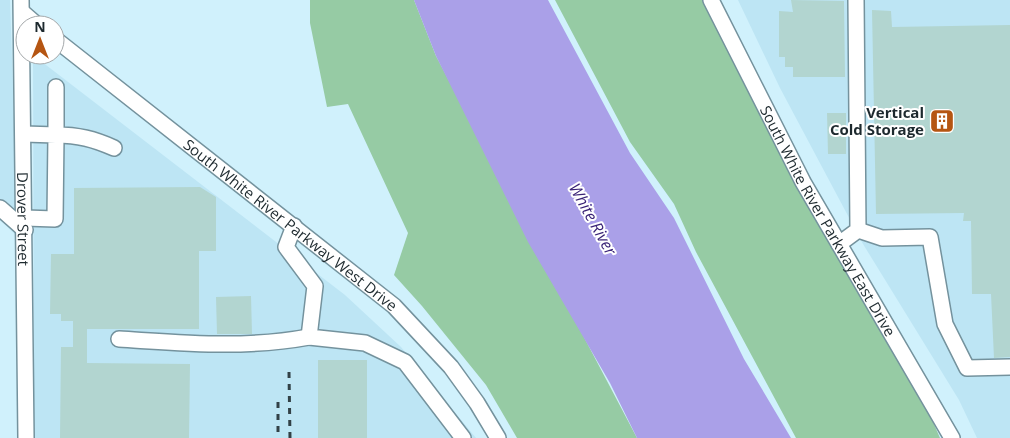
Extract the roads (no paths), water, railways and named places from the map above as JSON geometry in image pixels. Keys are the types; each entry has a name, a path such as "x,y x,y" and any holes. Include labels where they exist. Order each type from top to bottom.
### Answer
{"street":[{"name":"South White River Parkway East Drive","path":"711,0 803,182 952,438"},
{"path":"856,0 858,230"},
{"name":"Drover Street","path":"22,6 26,224 26,438"},
{"name":"South White River Parkway West Drive","path":"65,47 386,299 422,334 460,379 498,438"},
{"path":"0,208 26,224 55,219 56,87"},
{"path":"24,134 77,135 94,139 114,148"},
{"path":"294,226 286,247 315,286 309,337"},
{"path":"839,244 858,230"},
{"path":"858,230 882,238 930,237 945,324 966,368 1010,367"},
{"path":"118,339 201,344 269,344 309,337 365,343 405,362 463,438"}],"water":[{"name":"White River","path":"414,0 548,0 630,153 674,218 744,359 791,438 637,438 610,383 528,242 436,56"}],"railway":[{"path":"289,372 290,438"},
{"path":"278,402 278,438"}],"place":[{"name":"Vertical Cold Storage","path":"942,121"}]}
